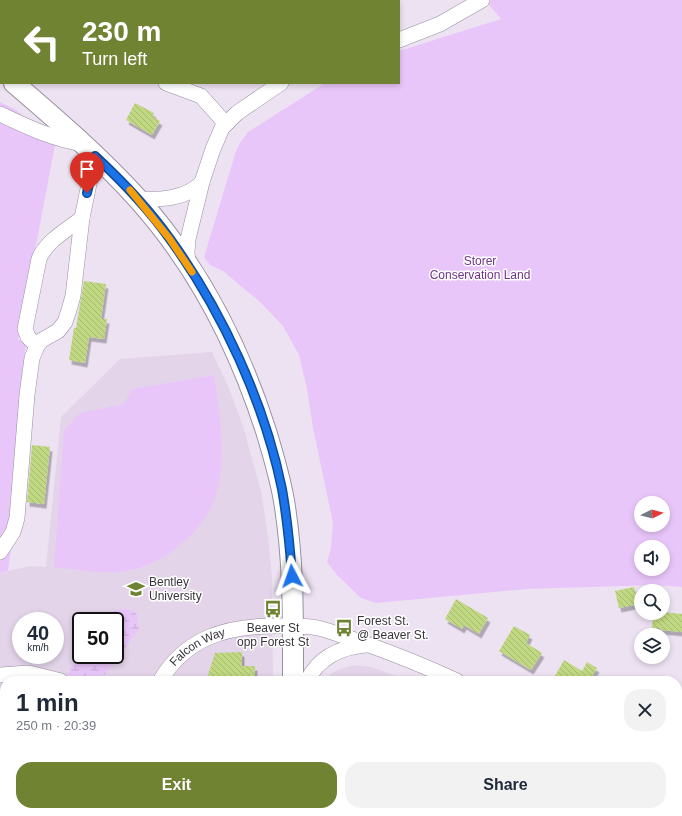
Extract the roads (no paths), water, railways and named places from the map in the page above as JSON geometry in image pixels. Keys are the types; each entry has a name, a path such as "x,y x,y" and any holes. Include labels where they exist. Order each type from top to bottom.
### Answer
{"main road":[{"path":"15,84 89,150 138,199 169,238 188,266 213,308 238,358 262,419 274,458 284,500 292,576 293,676"}],"street":[{"path":"400,40 440,24 482,0"},
{"path":"169,84 201,96 226,124"},
{"path":"188,266 188,239 202,182 222,128 237,113 280,84"},
{"path":"0,114 38,132 89,150 82,218 69,310 65,322 58,331 42,340 37,346 32,358 27,395 17,518 14,532 0,552"},
{"path":"138,199 155,199 182,195 194,190 202,182"},
{"path":"37,346 28,337 25,329 41,255 48,244 82,218"},
{"name":"Falcon Way","path":"164,676 188,649 202,639 236,628 255,626 303,626 320,628 370,645 447,676"},
{"path":"311,676 321,662 332,654 347,648 370,645"},
{"path":"0,675 28,673 40,676"}],"place":[{"name":"Bentley University","path":"136,589"},
{"name":"Beaver St opp Forest St","path":"273,609"},
{"name":"Forest St. @ Beaver St.","path":"344,628"}],"park label":[{"name":"Storer Conservation Land","path":"480,268"}]}
